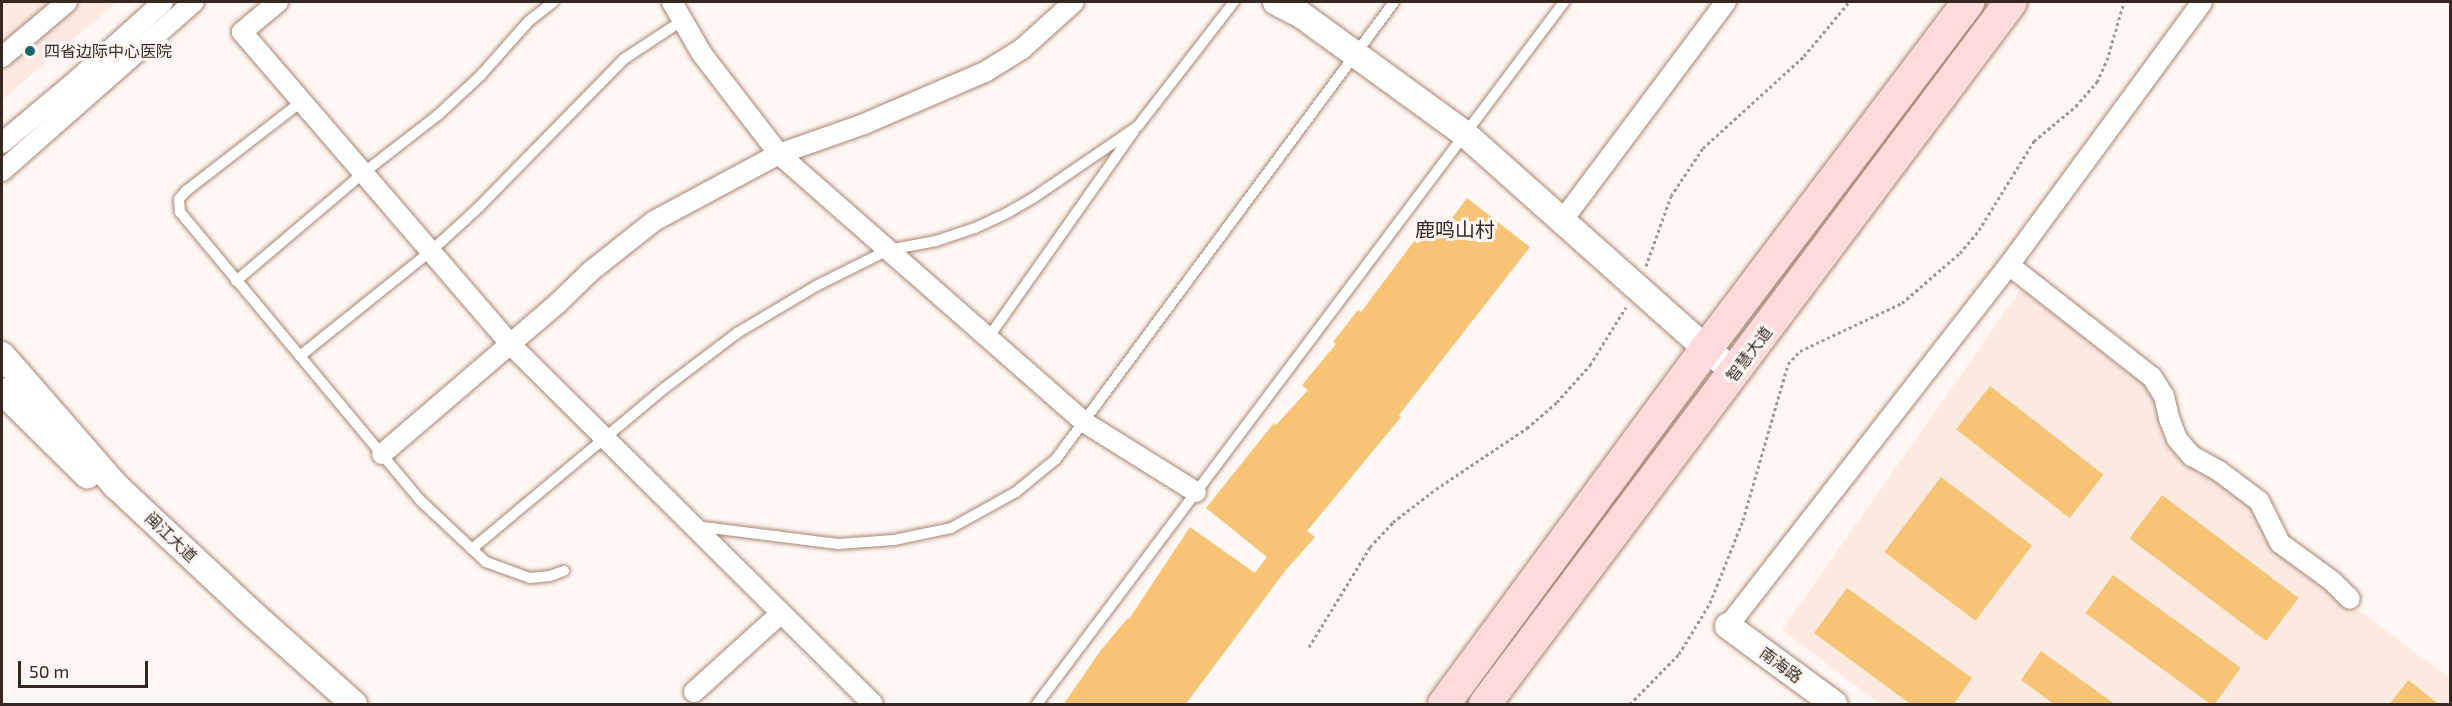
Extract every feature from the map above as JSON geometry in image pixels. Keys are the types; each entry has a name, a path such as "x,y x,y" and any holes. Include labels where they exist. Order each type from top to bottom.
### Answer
{"main road":[{"path":"1444,705 1706,349 1968,2"},
{"name":"智慧大道","path":"1485,705 2011,2"}],"street":[{"path":"2,57 67,2"},
{"path":"2,143 77,80 163,2"},
{"path":"2,171 194,2"},
{"path":"278,2 242,32 301,102 510,344 873,705"},
{"path":"672,2 702,54 778,154 1084,422 1196,492"},
{"path":"382,454 591,271 654,221 778,154 864,124 985,72 1022,49 1074,2"},
{"path":"1276,2 1300,14 1465,134 1706,349 1735,372"},
{"path":"1562,221 1726,2"},
{"path":"1728,626 2009,265 2202,2"},
{"path":"2009,265 2152,377 2164,396 2177,439 2192,456 2226,475 2259,501 2280,543 2332,581 2350,599"},
{"name":"闽江大道","path":"2,355 116,486 354,705"},
{"name":"闽江大道","path":"2,391 142,529 331,705"},
{"path":"694,692 780,614"},
{"name":"南海路","path":"1728,626 1834,705"}],"lane":[{"path":"236,281 362,174 438,114 481,75 528,21 553,2"},
{"path":"988,338 1138,126 1234,2"},
{"path":"692,525 838,544 894,540 951,528 1016,492 1056,459 1394,2"},
{"path":"1037,705 1564,2"},
{"path":"300,356 430,252 478,208 624,59 683,20"},
{"path":"301,102 179,199 180,212 420,500 472,549 486,562 530,579 564,571"},
{"path":"472,549 695,363 737,333 816,286 888,250 936,241 975,228 1007,213 1034,198 1138,126"}],"path":[{"path":"1309,647 1370,547 1393,522 1436,489 1527,428 1557,402 1590,364 1638,289 1671,196 1703,148 1804,56 1849,2"},
{"path":"1630,705 1679,654 1710,603 1743,520 1788,364 1800,351 1902,303 1960,253 1979,230 2034,141 2076,106 2097,82 2107,60 2124,2"}],"shaded area":[{"name":"四省边际中心医院","path":"2,2 117,2 2,100"},
{"path":"2021,289 2155,392 2167,437 2255,507 2265,541 2450,678 2450,704 1880,704 1782,630"}],"building":[{"path":"1467,198 1530,247 1399,415 1401,417 1307,531 1315,537 1285,571 1185,705 1063,705 1101,650 1129,619 1190,527 1255,573 1267,557 1206,508 1274,423 1276,425 1308,390 1302,385 1336,344 1333,342 1358,310 1361,312 1421,232 1434,242"},
{"path":"1990,386 2103,475 2070,518 1956,429"},
{"path":"1941,477 2032,546 1975,621 1884,552"},
{"path":"2162,495 2299,598 2266,641 2130,538"},
{"path":"2113,575 2241,668 2215,704 2211,704 2085,613"},
{"path":"1847,588 1972,678 1953,705 1912,705 1814,633"},
{"path":"2041,651 2116,705 2055,705 2021,680"},
{"path":"2408,680 2440,705 2389,705"}],"place":[{"name":"四省边际中心医院","path":"30,51"}],"district":[{"name":"鹿鸣山村","path":"1455,229"}]}
